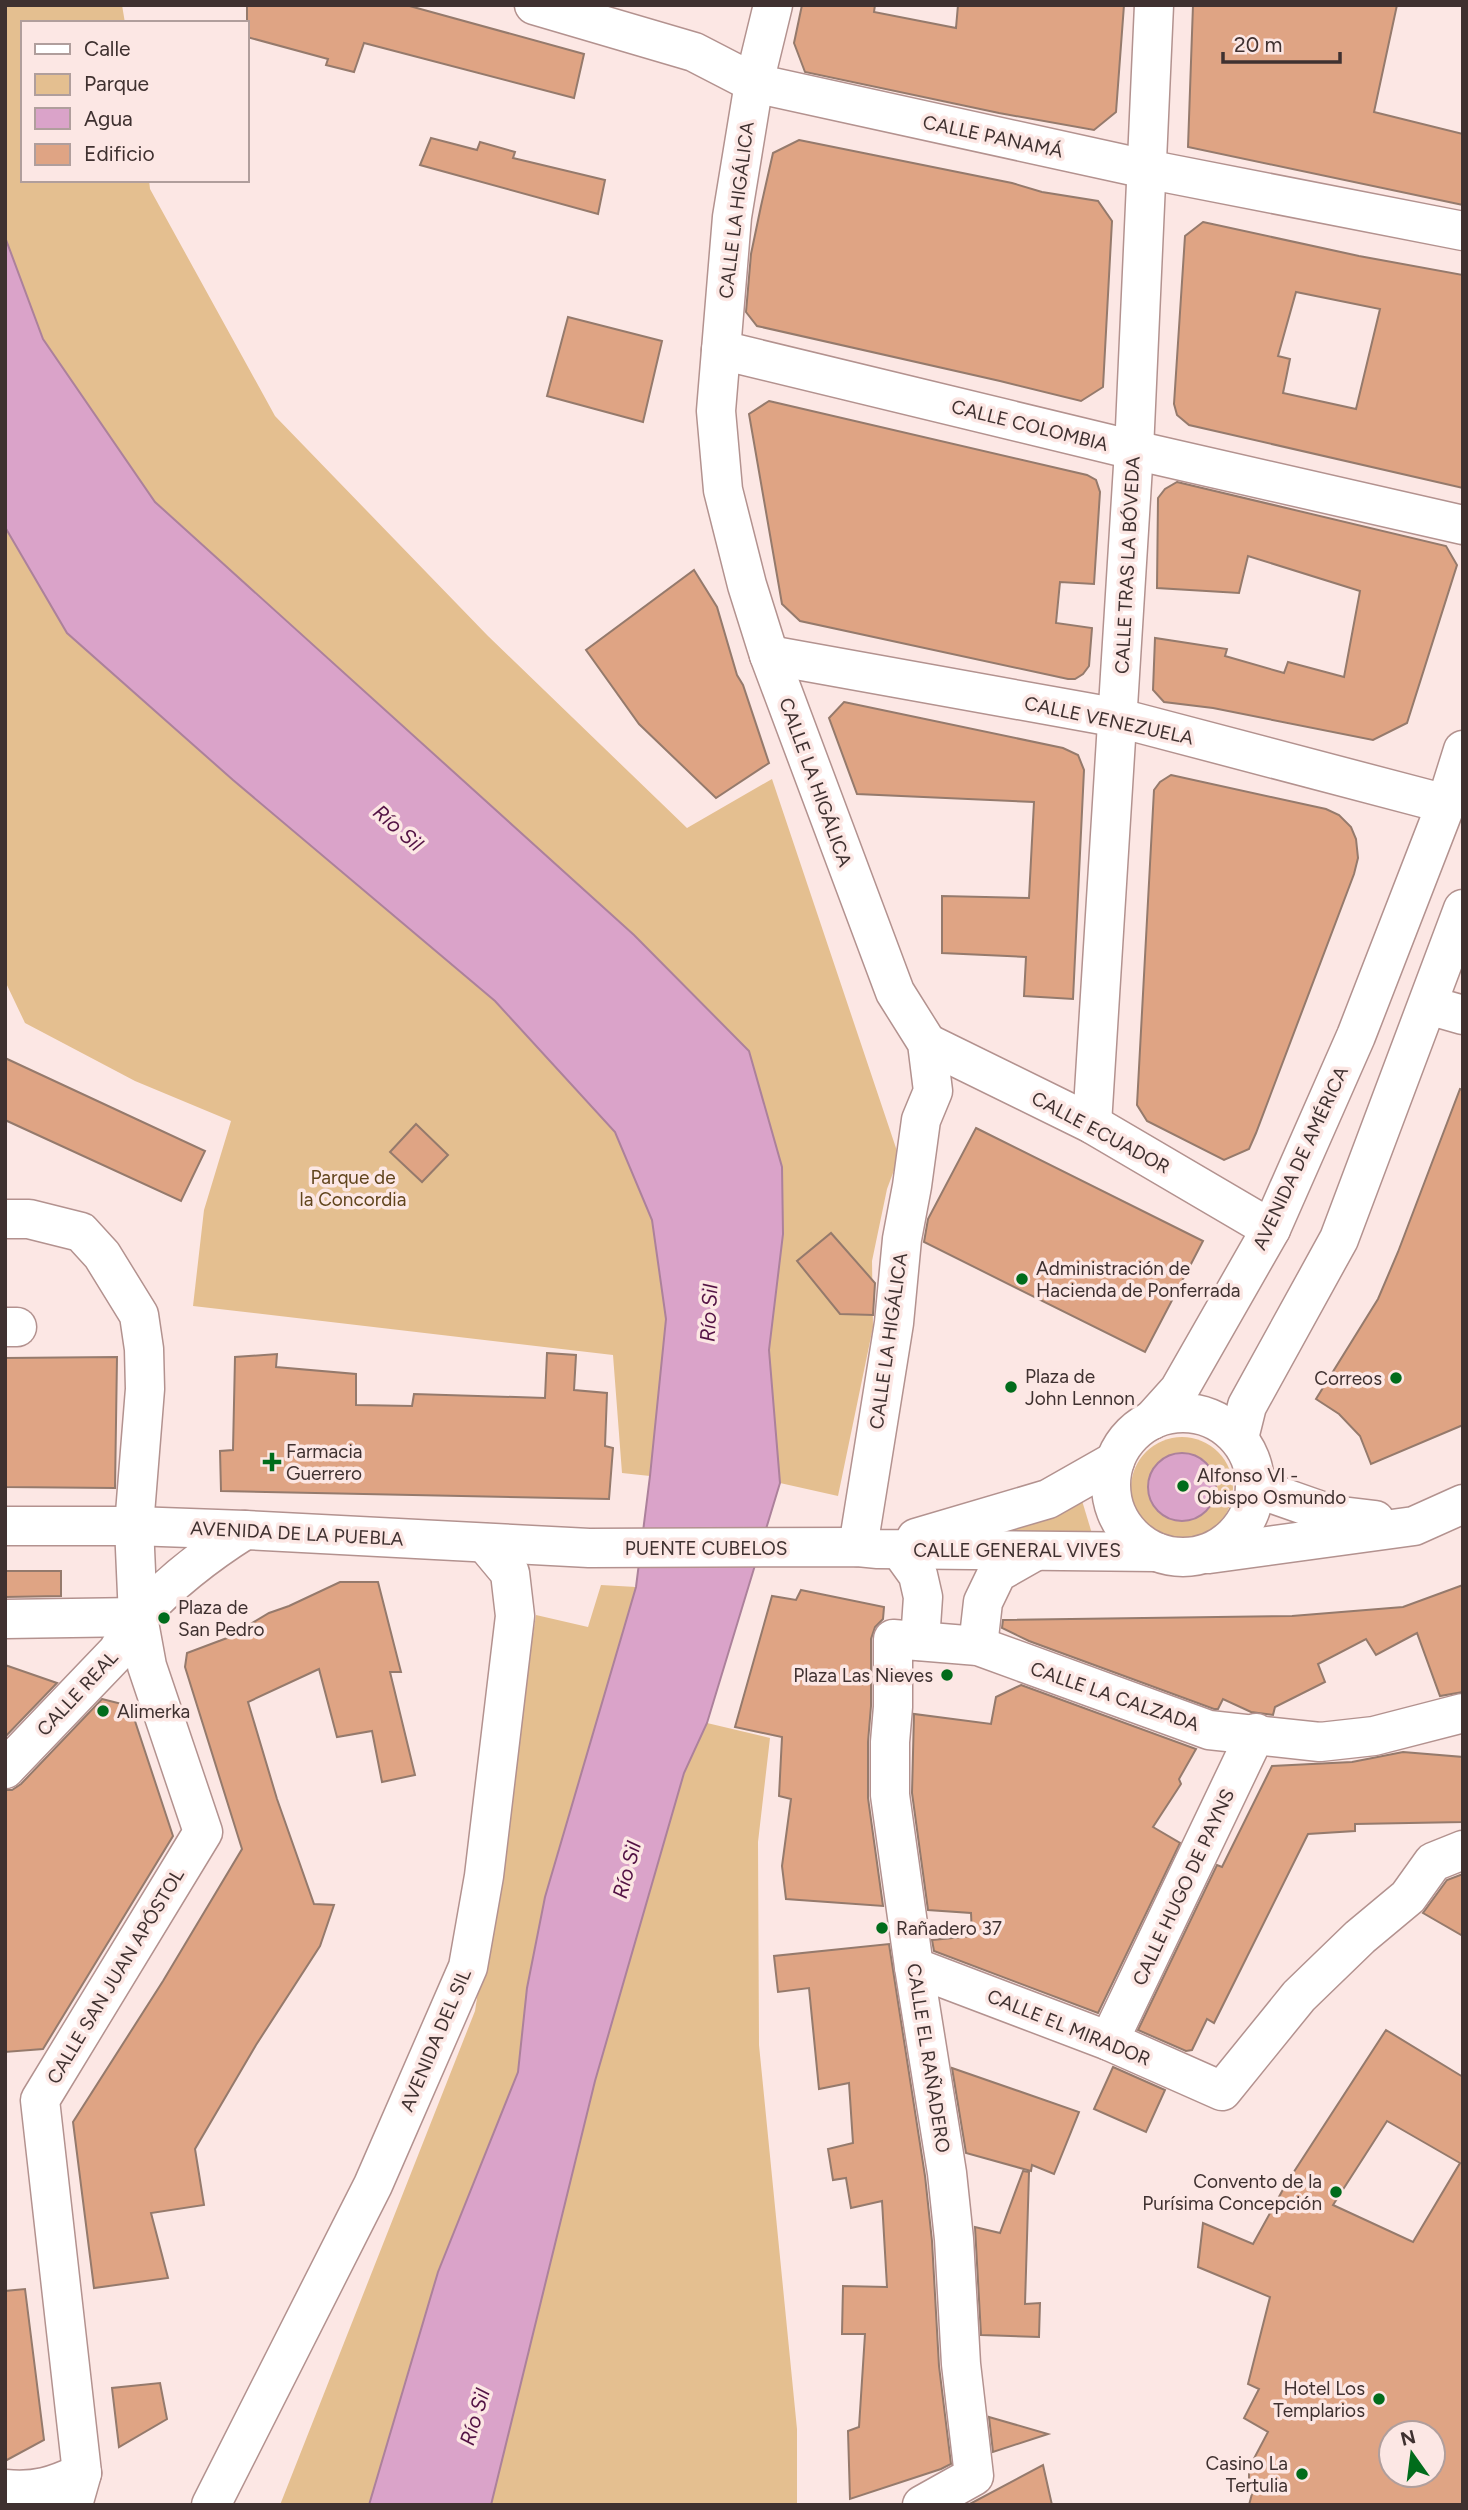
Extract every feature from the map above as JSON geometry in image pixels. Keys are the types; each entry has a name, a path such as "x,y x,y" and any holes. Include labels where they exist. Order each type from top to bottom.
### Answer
{"street":[{"name":"CALLE PANAMÁ","path":"534,5 694,52 754,83 1146,169 1463,232"},
{"name":"CALLE LA HIGÁLICA","path":"773,5 754,83 732,217 716,411 723,490 747,585 769,655 895,992 927,1043 933,1091 920,1120 902,1239 894,1323 864,1548"},
{"name":"CALLE TRAS LA BÓVEDA","path":"1092,1124 1134,450 1154,5"},
{"name":"CALLE COLOMBIA","path":"721,350 1134,450 1463,525"},
{"name":"CALLE VENEZUELA","path":"769,655 1119,718 1446,804"},
{"name":"AVENIDA DE AMÉRICA","path":"1152,1420 1179,1390 1271,1229 1356,1036 1446,804 1463,750"},
{"path":"1239,1438 1247,1406 1339,1239 1410,1053 1446,1010 1449,948 1463,909"},
{"path":"1396,932 1449,948"},
{"path":"1356,1036 1410,1053"},
{"name":"CALLE ECUADOR","path":"927,1043 1092,1124 1271,1229"},
{"path":"5,1219 29,1219 81,1232 108,1262 139,1315 144,1349 145,1388 135,1526 138,1618"},
{"path":"1199,1555 1224,1544 1237,1533 1248,1518 1256,1488 1252,1462 1239,1438 1226,1426 1205,1416 1180,1412 1152,1420 1131,1434 1115,1461 1111,1481 1112,1499 1120,1520 1133,1536 1156,1552 1179,1557 1199,1555 1414,1525 1463,1504"},
{"name":"CALLE GENERAL VIVES","path":"864,1548 991,1518 1048,1499 1115,1461"},
{"path":"1256,1488 1333,1515 1414,1525"},
{"name":"AVENIDA DE LA PUEBLA","path":"5,1526 135,1526 245,1530 589,1548"},
{"path":"5,1619 138,1618 159,1594 199,1559 245,1530"},
{"name":"AVENIDA DEL SIL","path":"211,2505 373,2185 468,1967 484,1876 515,1616 510,1573 485,1543"},
{"name":"PUENTE CUBELOS","path":"589,1548 864,1548"},
{"path":"864,1548 918,1574 923,1597 907,1640"},
{"name":"CALLE GENERAL VIVES","path":"864,1548 1156,1552"},
{"path":"978,1646 984,1602 997,1573 1034,1552"},
{"name":"CALLE REAL","path":"5,1769 117,1652 138,1618"},
{"name":"CALLE SAN JUAN APÓSTOL","path":"77,2489 40,2100 203,1832 147,1666 138,1618"},
{"name":"CALLE LA CALZADA","path":"907,1640 978,1646 1209,1730 1320,1742 1374,1736 1463,1713"},
{"name":"CALLE EL RAÑADERO","path":"907,1640 893,1707 890,1795 947,2173 954,2239 961,2364 974,2476 922,2505"},
{"name":"CALLE HUGO DE PAYNS","path":"1109,2041 1256,1733"},
{"name":"CALLE EL MIRADOR","path":"914,1968 1109,2041 1222,2091 1298,1996 1360,1937 1408,1897 1433,1862 1463,1850"},
{"path":"27,2495 51,2487 77,2489"}],"green space":[{"path":"5,5 122,5 125,21 21,21 21,182 149,182 150,189 275,416 488,636 687,828 772,779 899,1157 887,1189 872,1261 873,1327 838,1496 780,1483 769,1350 783,1234 749,1051 634,935 155,502 43,339 5,237"},
{"name":"Parque de la Concordia","path":"5,527 67,633 233,780 495,1001 615,1132 652,1220 666,1319 650,1476 622,1473 613,1355 193,1306 204,1210 231,1121 135,1081 25,1023 5,981"},
{"path":"1182,1437 1202,1441 1218,1452 1229,1468 1233,1488 1229,1508 1218,1524 1202,1535 1182,1539 1162,1535 1146,1524 1135,1508 1131,1488 1135,1468 1146,1452 1162,1441"},
{"path":"1080,1494 1093,1537 981,1534"},
{"path":"601,1585 636,1587 545,1897 527,1988 518,2072 438,2272 369,2505 280,2505 475,2011 536,1615 588,1627"},
{"path":"707,1723 770,1738 758,1842 759,2045 797,2429 797,2505 491,2505 595,2081 684,1772"}],"water":[{"name":"Río Sil","path":"5,237 43,339 155,502 634,935 749,1051 782,1167 783,1234 769,1350 780,1483 707,1723 684,1773 595,2081 491,2505 369,2505 438,2272 518,2072 527,1988 545,1897 636,1587 666,1319 652,1220 615,1132 495,1001 233,780 67,633 5,527"},
{"path":"1182,1453 1195,1456 1206,1463 1213,1474 1216,1487 1213,1500 1206,1511 1195,1518 1182,1521 1169,1518 1158,1511 1151,1500 1148,1487 1151,1474 1158,1463 1169,1456"}],"building":[{"path":"247,5 406,5 584,54 574,98 364,43 354,72 326,65 328,59 248,37"},
{"path":"802,5 875,5 874,12 956,28 958,5 1124,5 1116,112 1094,130 805,72 794,43"},
{"path":"1193,5 1397,5 1374,112 1463,134 1463,205 1188,147"},
{"path":"431,138 477,150 480,142 515,152 513,158 605,180 598,214 420,165"},
{"path":"799,140 1012,183 1042,192 1098,201 1112,221 1103,387 1081,401 757,326 746,312 751,254 761,206 773,153"},
{"path":"1203,222 1359,256 1463,275 1463,488 1189,425 1177,415 1174,404 1185,236","holes":["1296,292 1380,309 1356,409 1283,393 1290,359 1278,356"]},
{"path":"568,317 662,341 643,422 547,396"},
{"path":"769,401 1087,475 1096,480 1100,492 1094,584 1060,582 1056,623 1092,628 1089,666 1083,674 1075,679 1068,679 800,621 782,604 749,414"},
{"path":"1177,482 1446,546 1457,565 1407,723 1373,740 1213,708 1164,702 1153,690 1155,638 1227,649 1225,656 1284,673 1288,662 1344,677 1360,591 1248,556 1239,593 1157,588 1158,498 1165,489"},
{"path":"694,570 717,607 737,675 743,685 769,763 716,798 639,724 586,650"},
{"path":"844,702 1063,748 1078,755 1084,770 1073,999 1024,996 1026,957 942,953 942,896 1029,898 1034,802 857,794 829,718"},
{"path":"1171,775 1326,809 1339,815 1351,827 1356,839 1358,858 1354,874 1256,1133 1249,1149 1224,1160 1147,1121 1137,1105 1154,790"},
{"path":"5,1058 205,1151 181,1201 5,1120"},
{"path":"1460,1089 1463,1090 1463,1425 1371,1464 1360,1436 1339,1414 1316,1399 1378,1299"},
{"path":"416,1124 448,1155 422,1182 390,1152"},
{"path":"976,1128 1203,1241 1145,1352 924,1242 928,1219"},
{"path":"831,1233 875,1283 873,1315 840,1314 797,1261"},
{"path":"547,1353 576,1355 574,1390 607,1393 605,1446 613,1448 609,1499 221,1491 220,1451 233,1450 235,1357 277,1354 276,1367 356,1374 356,1405 412,1406 414,1394 545,1398"},
{"path":"117,1357 115,1488 5,1487 5,1358"},
{"path":"5,1571 61,1571 61,1596 5,1597"},
{"path":"340,1582 378,1582 401,1672 390,1672 415,1775 382,1782 372,1731 337,1737 319,1669 248,1702 277,1799 314,1904 334,1905 320,1946 256,2045 195,2149 204,2205 151,2213 168,2278 94,2288 73,2122 163,1981 242,1849 185,1667 187,1653 227,1638 269,1613"},
{"path":"1463,1585 1463,1692 1440,1696 1417,1633 1376,1655 1366,1639 1318,1664 1325,1682 1275,1707 1273,1715 1251,1712 1223,1699 1218,1709 1214,1709 1029,1641 1002,1628 1003,1620 1292,1616 1403,1607"},
{"path":"801,1590 884,1607 883,1619 875,1627 871,1639 868,1742 868,1798 883,1906 786,1899 782,1866 791,1799 779,1796 782,1737 735,1727 772,1596 796,1600"},
{"path":"5,1665 57,1683 5,1737"},
{"path":"1021,1685 1196,1749 1179,1779 1181,1784 1153,1827 1180,1843 1098,2013 934,1951 932,1940 972,1936 971,1913 928,1910 912,1793 914,1714 991,1724 996,1697"},
{"path":"102,1699 130,1706 173,1836 43,2049 5,2052 5,1790 12,1790 21,1784"},
{"path":"1403,1752 1463,1757 1463,1822 1355,1824 1355,1831 1308,1834 1214,2023 1207,2019 1192,2050 1186,2051 1138,2030 1217,1865 1222,1867 1272,1766 1352,1762"},
{"path":"1463,1874 1463,1936 1423,1913 1447,1880"},
{"path":"889,1944 925,2176 932,2241 939,2366 951,2464 850,2499 848,2431 859,2427 865,2334 842,2334 843,2286 887,2287 882,2201 851,2208 846,2178 833,2180 828,2149 853,2143 849,2083 819,2089 809,1988 778,1992 774,1956"},
{"name":"Convento de la Purísima Concepción","path":"1386,2030 1463,2077 1463,2505 1249,2505 1253,2490 1249,2481 1249,2468 1268,2432 1244,2418 1259,2389 1248,2384 1270,2297 1198,2267 1203,2223 1253,2244 1286,2184","holes":["1387,2121 1460,2163 1413,2242 1333,2205"]},
{"path":"1113,2067 1165,2090 1146,2132 1094,2109"},
{"path":"952,2068 1079,2112 1054,2174 1032,2165 1031,2171 966,2153"},
{"path":"1023,2171 1029,2172 1025,2304 1040,2303 1039,2337 981,2335 975,2227 1000,2233"},
{"path":"25,2289 44,2440 5,2461 5,2291"},
{"path":"160,2383 167,2419 119,2447 112,2388"},
{"path":"989,2417 1048,2434 993,2452"},
{"path":"1043,2465 1052,2505 968,2505"}],"place":[{"name":"Administración de Hacienda de Ponferrada","path":"1022,1279"},
{"name":"Correos","path":"1396,1378"},
{"name":"Plaza de John Lennon","path":"1011,1387"},
{"name":"Farmacia Guerrero","path":"272,1462"},
{"name":"Alfonso VI - Obispo Osmundo","path":"1183,1486"},
{"name":"Plaza de San Pedro","path":"164,1618"},
{"name":"Plaza Las Nieves","path":"947,1675"},
{"name":"Alimerka","path":"103,1711"},
{"name":"Rañadero 37","path":"882,1928"},
{"name":"Convento de la Purísima Concepción","path":"1336,2192"},
{"name":"Hotel Los Templarios","path":"1379,2399"},
{"name":"Casino La Tertulia","path":"1302,2474"}]}
